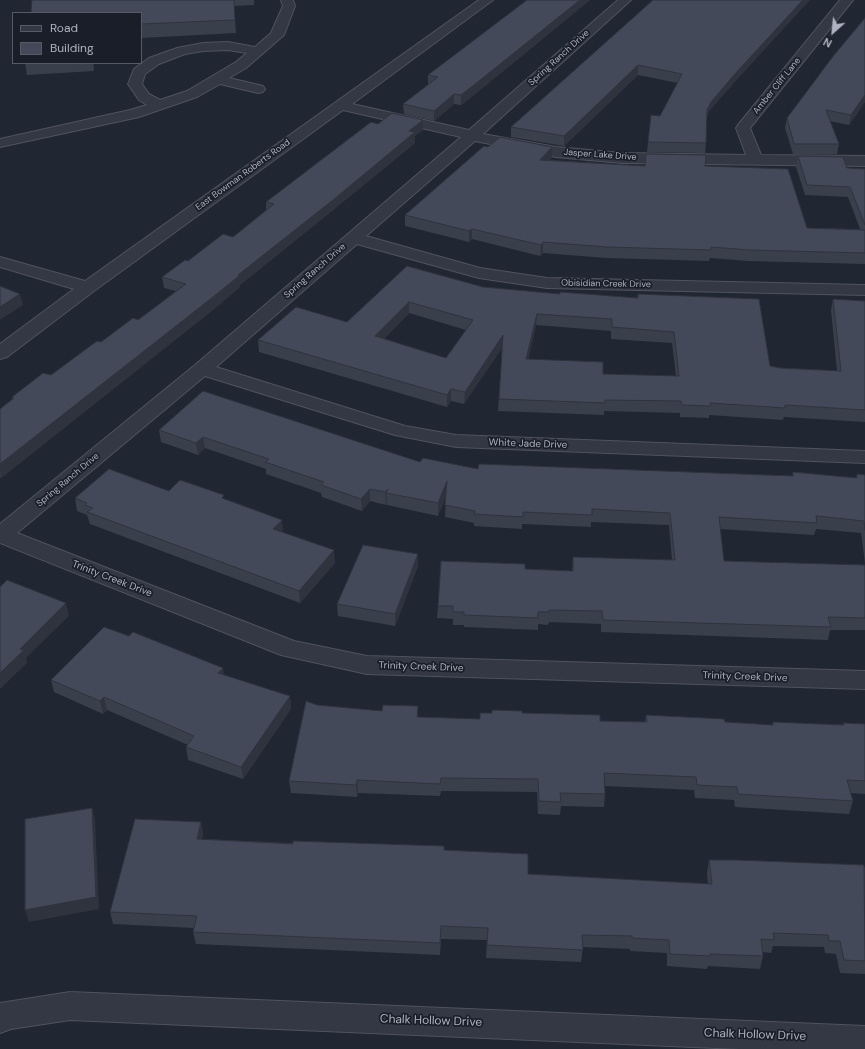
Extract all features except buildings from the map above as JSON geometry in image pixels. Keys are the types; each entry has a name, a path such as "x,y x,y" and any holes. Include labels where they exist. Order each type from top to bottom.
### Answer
{"street":[{"path":"0,143 134,114 192,94 241,65 277,35 289,6 287,0"},
{"name":"East Bowman Roberts Road","path":"0,353 88,287 487,0"},
{"name":"Spring Ranch Drive","path":"0,536 202,369 473,135 625,0"},
{"name":"Amber Cliff Lane","path":"755,160 743,128 854,0"},
{"path":"158,106 144,97 135,84 139,72 154,61 177,52 203,47 228,46 257,51"},
{"path":"218,78 258,89"},
{"name":"Jasper Lake Drive","path":"340,105 509,144 556,152 622,158 865,161"},
{"name":"Obisidian Creek Drive","path":"353,238 479,273 547,283 865,290"},
{"path":"0,262 88,287"},
{"name":"White Jade Drive","path":"202,369 402,431 456,441 865,457"},
{"name":"Trinity Creek Drive","path":"0,536 290,649 367,665 865,680"},
{"name":"Chalk Hollow Drive","path":"0,1019 3,1016 70,1006 865,1040"}]}
